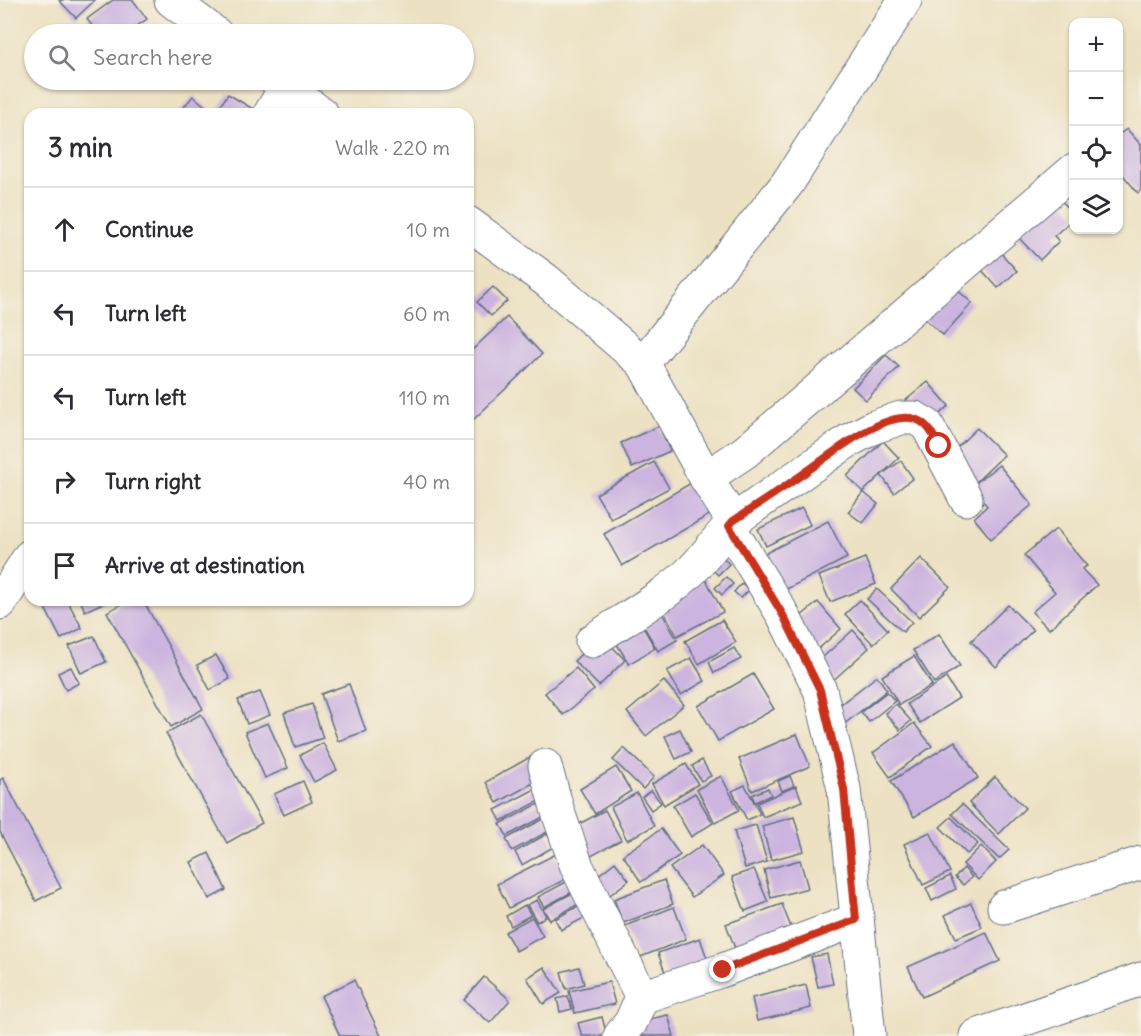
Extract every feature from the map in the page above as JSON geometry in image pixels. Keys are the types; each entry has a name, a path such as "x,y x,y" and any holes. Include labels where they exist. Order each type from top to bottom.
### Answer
{"street":[{"path":"171,0 203,24"},
{"path":"643,363 787,184 905,0"},
{"path":"277,94 308,108"},
{"path":"706,478 745,452 1069,174"},
{"path":"474,227 546,280 643,363 783,615 820,690 844,789 869,1036"},
{"path":"592,642 680,580 694,568 714,541 731,524 848,441 874,427 901,418 915,418 927,425 966,500"},
{"path":"0,603 24,565"},
{"path":"545,766 577,867 642,998"},
{"path":"1004,907 1141,863"},
{"path":"620,1036 631,1022 642,998 856,920"},
{"path":"976,1036 1141,979"}],"building":[{"path":"59,0 95,0 76,18"},
{"path":"113,0 133,0 147,19 140,24 91,24 87,19"},
{"path":"228,94 251,108 219,108"},
{"path":"193,96 208,108 183,108"},
{"path":"1127,129 1141,145 1141,190 1138,193 1123,175 1123,132"},
{"path":"1058,197 1069,209 1069,222 1054,236 1059,241 1040,260 1017,236"},
{"path":"999,251 1017,271 998,288 980,268"},
{"path":"493,287 507,301 491,316 477,302"},
{"path":"954,287 972,303 943,335 925,319"},
{"path":"507,317 542,354 474,419 474,348"},
{"path":"886,355 899,367 866,400 853,388"},
{"path":"928,382 949,406 927,425 906,400"},
{"path":"659,426 670,451 632,468 621,443"},
{"path":"977,428 1004,455 975,483 948,456"},
{"path":"883,441 899,458 863,492 847,476"},
{"path":"901,461 913,478 894,493 881,475"},
{"path":"654,462 669,488 611,519 596,494"},
{"path":"999,465 1032,505 991,539 974,518 987,506 972,486"},
{"path":"703,476 721,508 622,566 604,534"},
{"path":"863,492 878,504 863,523 848,512"},
{"path":"802,508 810,525 766,546 758,529"},
{"path":"828,521 847,558 777,594 758,557"},
{"path":"1056,529 1087,566 1082,569 1097,585 1049,629 1032,612 1055,592 1024,555"},
{"path":"716,550 729,564 718,575 704,561"},
{"path":"865,558 876,584 830,602 819,576"},
{"path":"921,558 950,587 919,617 891,589"},
{"path":"726,577 733,584 722,595 715,588"},
{"path":"705,578 723,612 677,636 659,602"},
{"path":"742,583 749,590 741,598 734,592"},
{"path":"877,589 912,622 903,632 867,599"},
{"path":"860,600 888,630 873,644 845,614"},
{"path":"818,602 841,629 817,650 794,622"},
{"path":"657,604 677,640 658,651 637,615"},
{"path":"1008,605 1033,630 996,667 971,641"},
{"path":"70,606 82,628 61,639 45,608"},
{"path":"83,606 96,606 85,611"},
{"path":"118,606 146,606 203,709 171,727 107,612"},
{"path":"636,615 655,648 629,664 609,631"},
{"path":"722,620 736,642 699,664 685,641"},
{"path":"853,630 869,648 829,684 813,666"},
{"path":"939,634 960,666 934,683 913,650"},
{"path":"601,635 625,660 599,686 574,661"},
{"path":"94,636 106,662 81,673 69,646"},
{"path":"734,648 741,659 714,673 709,662"},
{"path":"216,655 230,679 210,690 197,665"},
{"path":"914,656 932,685 899,705 882,676"},
{"path":"691,658 705,681 681,695 667,671"},
{"path":"71,667 79,683 66,690 58,673"},
{"path":"576,668 594,690 563,715 545,693"},
{"path":"753,674 774,709 718,741 698,706"},
{"path":"877,676 887,690 843,725 832,711"},
{"path":"946,678 959,698 920,723 907,704"},
{"path":"664,681 684,705 646,736 627,712"},
{"path":"349,684 366,731 338,741 321,694"},
{"path":"260,692 270,715 247,724 238,700"},
{"path":"887,692 895,701 869,722 861,712"},
{"path":"312,704 323,738 295,747 284,713"},
{"path":"896,704 911,721 900,730 885,713"},
{"path":"201,714 262,823 227,843 166,733"},
{"path":"268,723 288,768 265,778 245,732"},
{"path":"914,723 932,746 890,777 873,753"},
{"path":"680,729 691,752 676,759 665,736"},
{"path":"797,734 810,766 752,791 739,759"},
{"path":"955,741 978,778 914,817 891,781"},
{"path":"323,743 337,770 314,782 300,755"},
{"path":"624,748 654,777 643,789 613,760"},
{"path":"532,756 544,777 497,803 486,782"},
{"path":"702,760 711,776 701,781 692,766"},
{"path":"686,764 698,784 664,805 652,784"},
{"path":"616,767 631,791 595,814 580,789"},
{"path":"721,776 739,810 715,823 697,789"},
{"path":"790,776 794,786 782,791 778,781"},
{"path":"995,777 1025,808 999,834 969,803"},
{"path":"3,778 61,888 36,901 0,832 0,780"},
{"path":"303,781 312,802 284,815 274,794"},
{"path":"745,785 760,814 747,820 732,791"},
{"path":"796,786 802,801 763,817 757,803"},
{"path":"537,788 543,799 501,821 495,810"},
{"path":"768,788 771,795 755,802 752,795"},
{"path":"651,790 661,803 651,810 642,797"},
{"path":"637,793 654,826 627,840 611,807"},
{"path":"695,793 713,823 691,837 673,806"},
{"path":"538,804 545,816 507,836 500,824"},
{"path":"962,804 1009,850 999,859 952,814"},
{"path":"605,810 621,840 582,861 566,831"},
{"path":"794,817 804,851 771,860 762,826"},
{"path":"951,817 978,844 967,854 940,827"},
{"path":"545,818 551,830 512,851 506,839"},
{"path":"756,825 767,862 745,868 734,831"},
{"path":"661,829 680,855 641,882 623,855"},
{"path":"930,832 950,872 923,885 904,844"},
{"path":"547,834 555,846 522,865 515,852"},
{"path":"702,845 724,875 692,897 670,868"},
{"path":"981,846 996,862 978,880 963,864"},
{"path":"209,853 226,890 209,899 191,862"},
{"path":"556,854 568,878 509,908 497,884"},
{"path":"800,860 808,888 771,898 764,870"},
{"path":"615,862 629,880 605,899 591,881"},
{"path":"964,868 972,877 963,885 955,877"},
{"path":"754,869 768,902 745,911 732,877"},
{"path":"950,876 956,889 932,901 926,888"},
{"path":"570,880 576,890 544,907 538,897"},
{"path":"664,880 673,904 623,923 614,899"},
{"path":"576,891 582,902 550,920 543,909"},
{"path":"537,900 546,916 537,922 527,905"},
{"path":"971,903 982,927 956,938 945,915"},
{"path":"582,904 588,916 561,930 555,919"},
{"path":"782,904 795,938 739,959 726,924"},
{"path":"525,905 531,915 511,926 506,916"},
{"path":"674,907 686,939 638,958 625,926"},
{"path":"532,917 543,936 516,951 505,932"},
{"path":"986,932 1000,961 922,997 908,967"},
{"path":"700,938 710,967 668,981 658,953"},
{"path":"827,954 833,984 818,987 811,957"},
{"path":"544,967 561,993 543,1004 527,978"},
{"path":"579,967 584,984 566,989 561,972"},
{"path":"484,977 510,1000 490,1023 464,1000"},
{"path":"354,980 381,1036 340,1036 321,996"},
{"path":"609,982 615,1004 575,1013 569,991"},
{"path":"806,985 811,1008 757,1021 752,998"},
{"path":"568,996 572,1009 560,1012 557,999"},
{"path":"668,1015 674,1036 635,1036 632,1023"},
{"path":"602,1017 607,1036 582,1036 578,1023"}],"route":[{"path":"723,970 856,920 844,789 820,690 783,615 729,526 848,441 874,427 901,418 915,418 927,425 939,446"}]}
